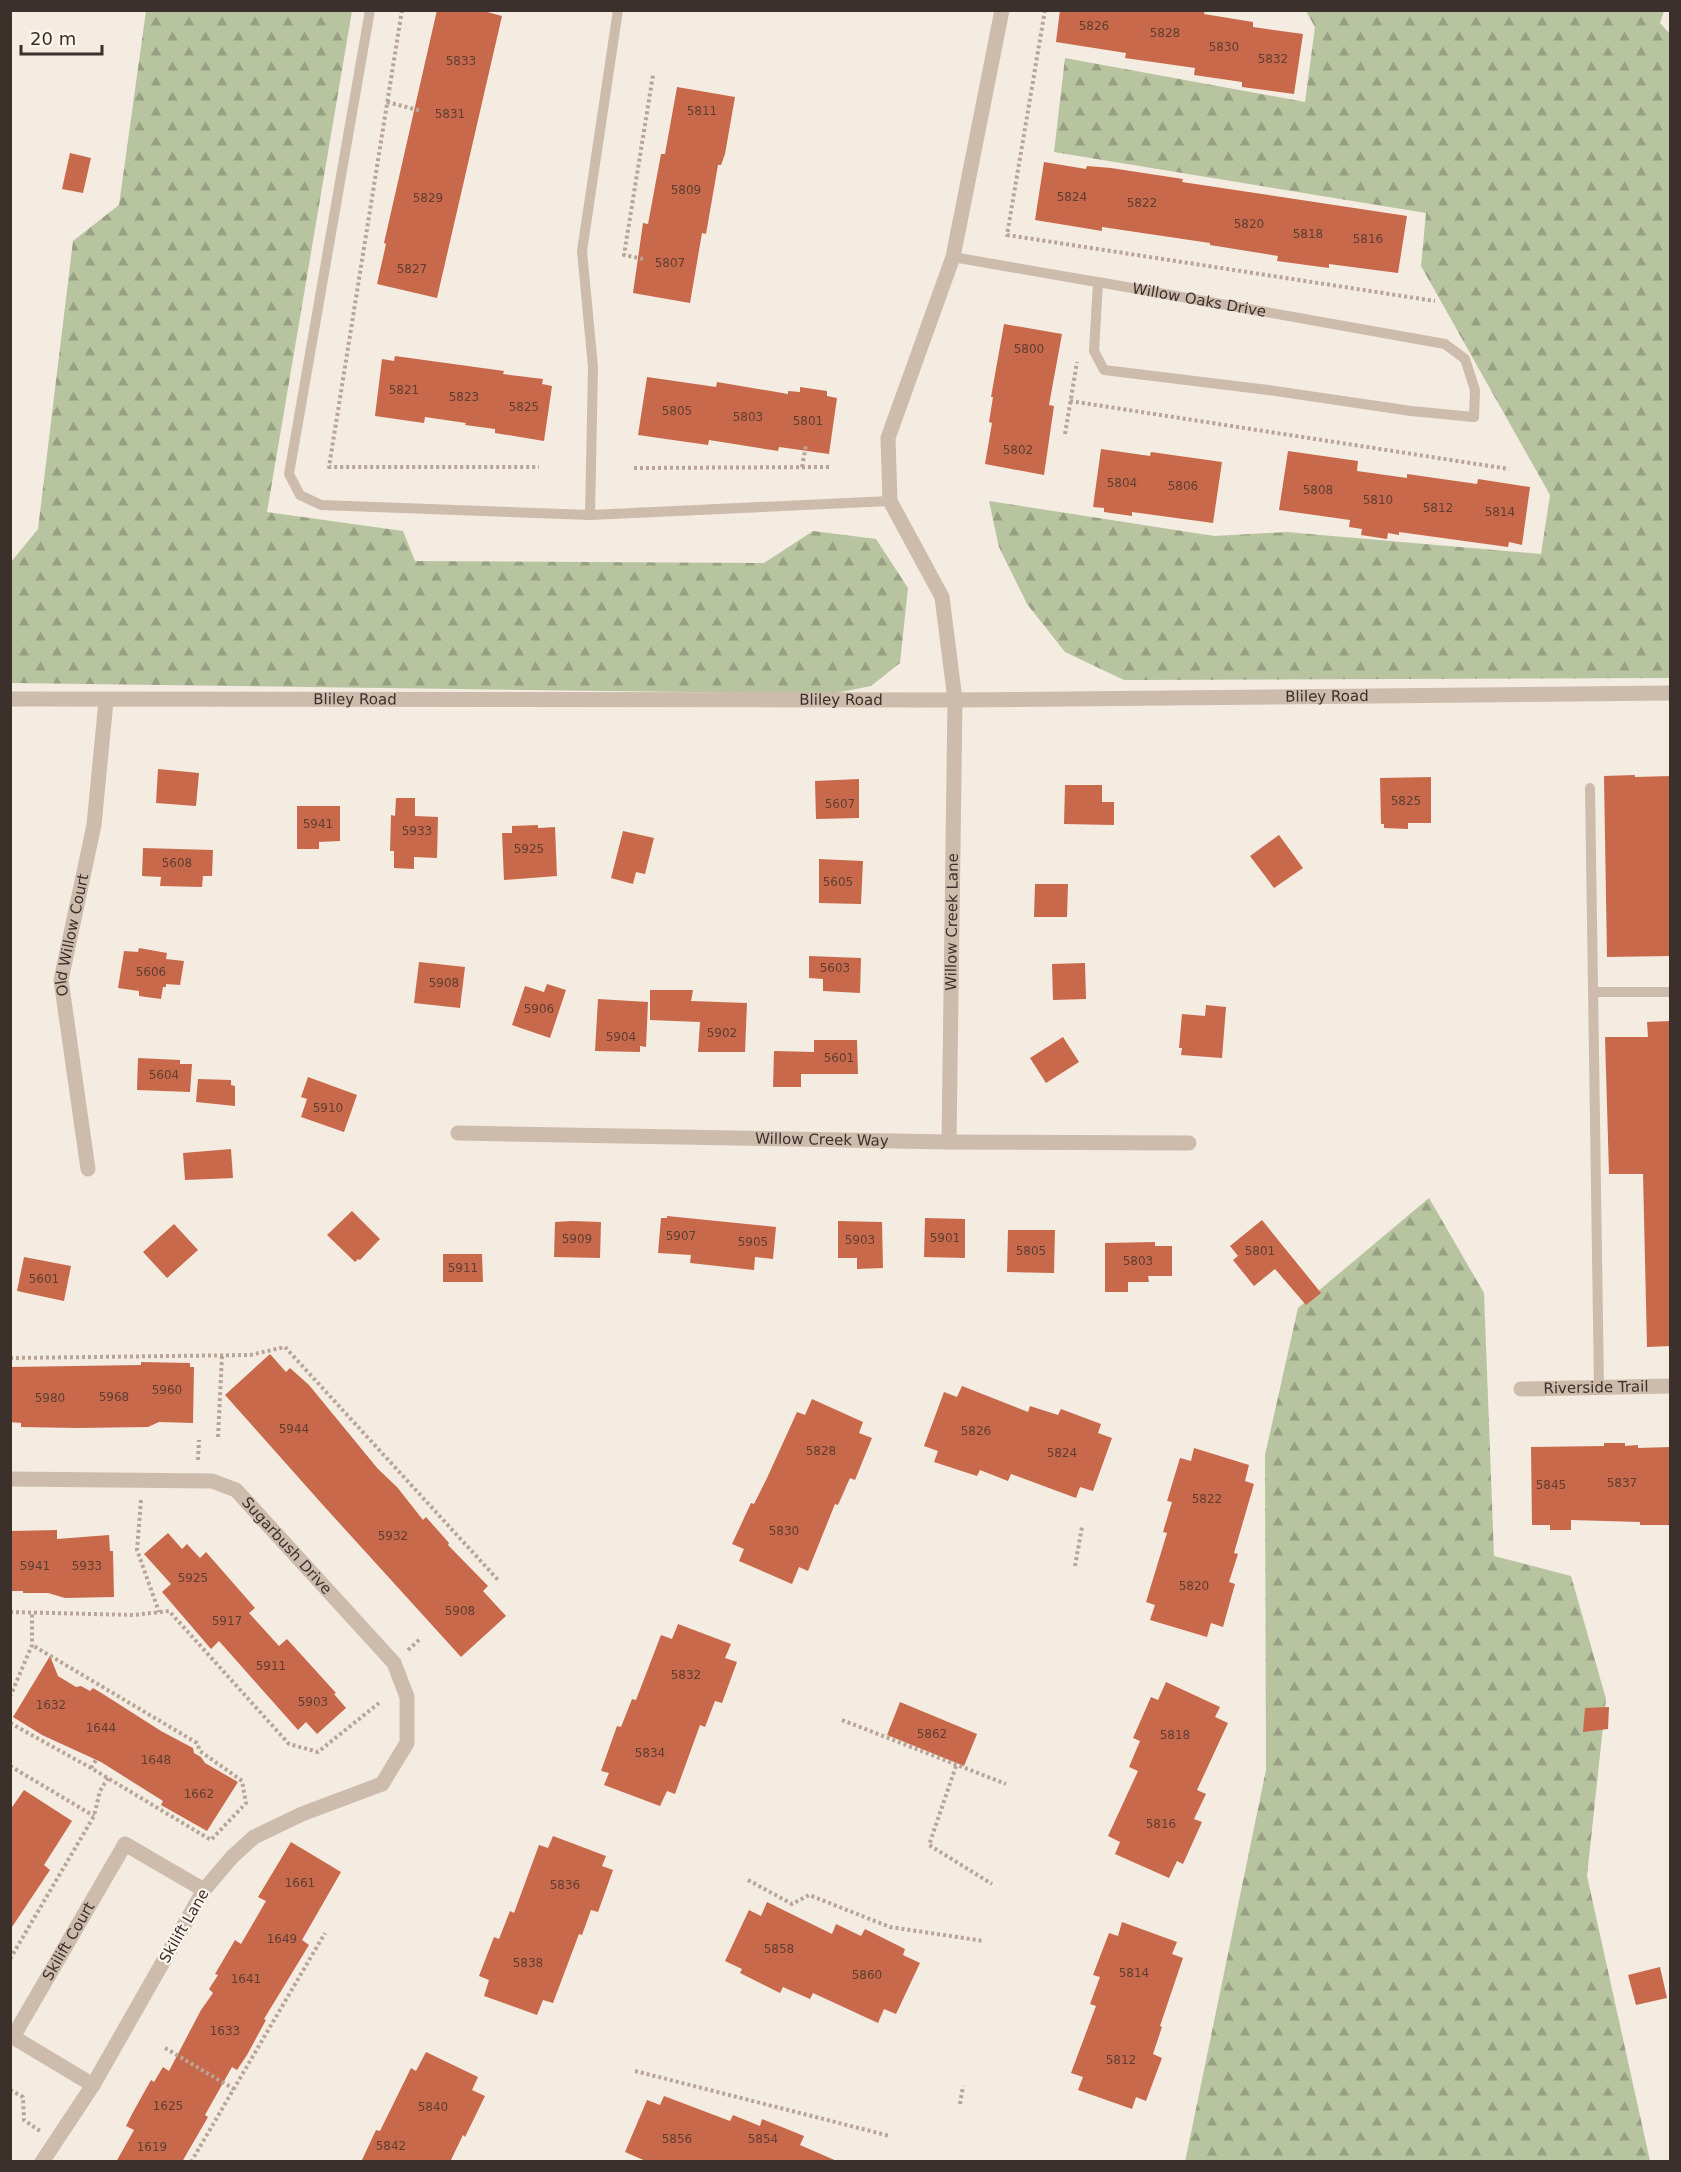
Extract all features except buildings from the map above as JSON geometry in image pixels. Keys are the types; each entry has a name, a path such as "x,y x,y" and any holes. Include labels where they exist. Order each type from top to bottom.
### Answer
{"street":[{"path":"955,700 942,597 890,501 888,438 953,256 1002,10"},
{"name":"Bliley Road","path":"10,699 106,701 955,700 1671,693"},
{"name":"Willow Creek Lane","path":"949,1142 955,700"},
{"name":"Old Willow Court","path":"88,1169 61,980 94,825 106,701"},
{"name":"Willow Creek Way","path":"458,1133 949,1142 1188,1143"},
{"name":"Riverside Trail","path":"1521,1389 1671,1386"},
{"name":"Sugarbush Drive","path":"10,1479 213,1480 236,1490 394,1663 407,1697"},
{"name":"Skilift Lane","path":"42,2162 93,2085 204,1890 232,1857 254,1837 303,1814 382,1784 407,1743 407,1697"},
{"name":"Skilift Court","path":"93,2085 13,2037 125,1844 204,1890"}],"lane":[{"path":"369,10 289,474 300,495 321,505 590,515 890,501"},
{"path":"590,515 594,367 582,251 618,10"},
{"name":"Willow Oaks Drive","path":"953,256 1445,344 1465,359 1475,390 1474,417 1411,411 1268,390 1104,370 1094,351 1098,282"},
{"path":"1590,788 1599,1387"},
{"path":"1593,992 1671,992"}],"path":[{"path":"402,10 329,467 539,467"},
{"path":"1045,10 1006,236 1435,301"},
{"path":"643,259 624,255 653,75"},
{"path":"387,102 422,111"},
{"path":"1070,401 1509,469"},
{"path":"802,468 806,445"},
{"path":"634,468 832,467"},
{"path":"10,1358 250,1355 285,1347 499,1581"},
{"path":"218,1437 222,1356"},
{"path":"141,1521 137,1550 159,1612"},
{"path":"1075,1566 1082,1527"},
{"path":"10,1612 134,1615 169,1611 289,1744 318,1752 379,1703"},
{"path":"10,1696 32,1645 32,1612"},
{"path":"10,1723 91,1768 211,1840 246,1803 242,1780 200,1751 197,1743 32,1645"},
{"path":"842,1720 1006,1784"},
{"path":"91,1768 96,1760"},
{"path":"10,1766 94,1816"},
{"path":"956,1766 929,1845 992,1884"},
{"path":"10,1959 94,1816 100,1791 108,1778"},
{"path":"748,1880 792,1904 809,1895 890,1927 984,1941"},
{"path":"191,2162 325,1933"},
{"path":"165,2048 234,2089"},
{"path":"635,2071 890,2136"},
{"path":"960,2104 963,2086"},
{"path":"10,2090 22,2097 24,2120"}],"green space":[{"path":"146,11 352,11 267,512 403,531 415,561 764,563 813,531 876,539 908,588 900,663 871,686 831,694 11,683 11,562 38,529 73,241 119,205"},
{"path":"1306,11 1664,11 1660,23 1670,34 1670,678 1124,680 1065,652 1027,604 999,547 989,501 1214,536 1286,532 1541,554 1550,495 1421,266 1426,213 1054,152 1065,58 1305,102 1315,27"},
{"path":"1429,1198 1484,1293 1494,1556 1571,1576 1606,1699 1587,1876 1650,2161 1185,2162 1266,1770 1265,1455 1298,1308"}]}
